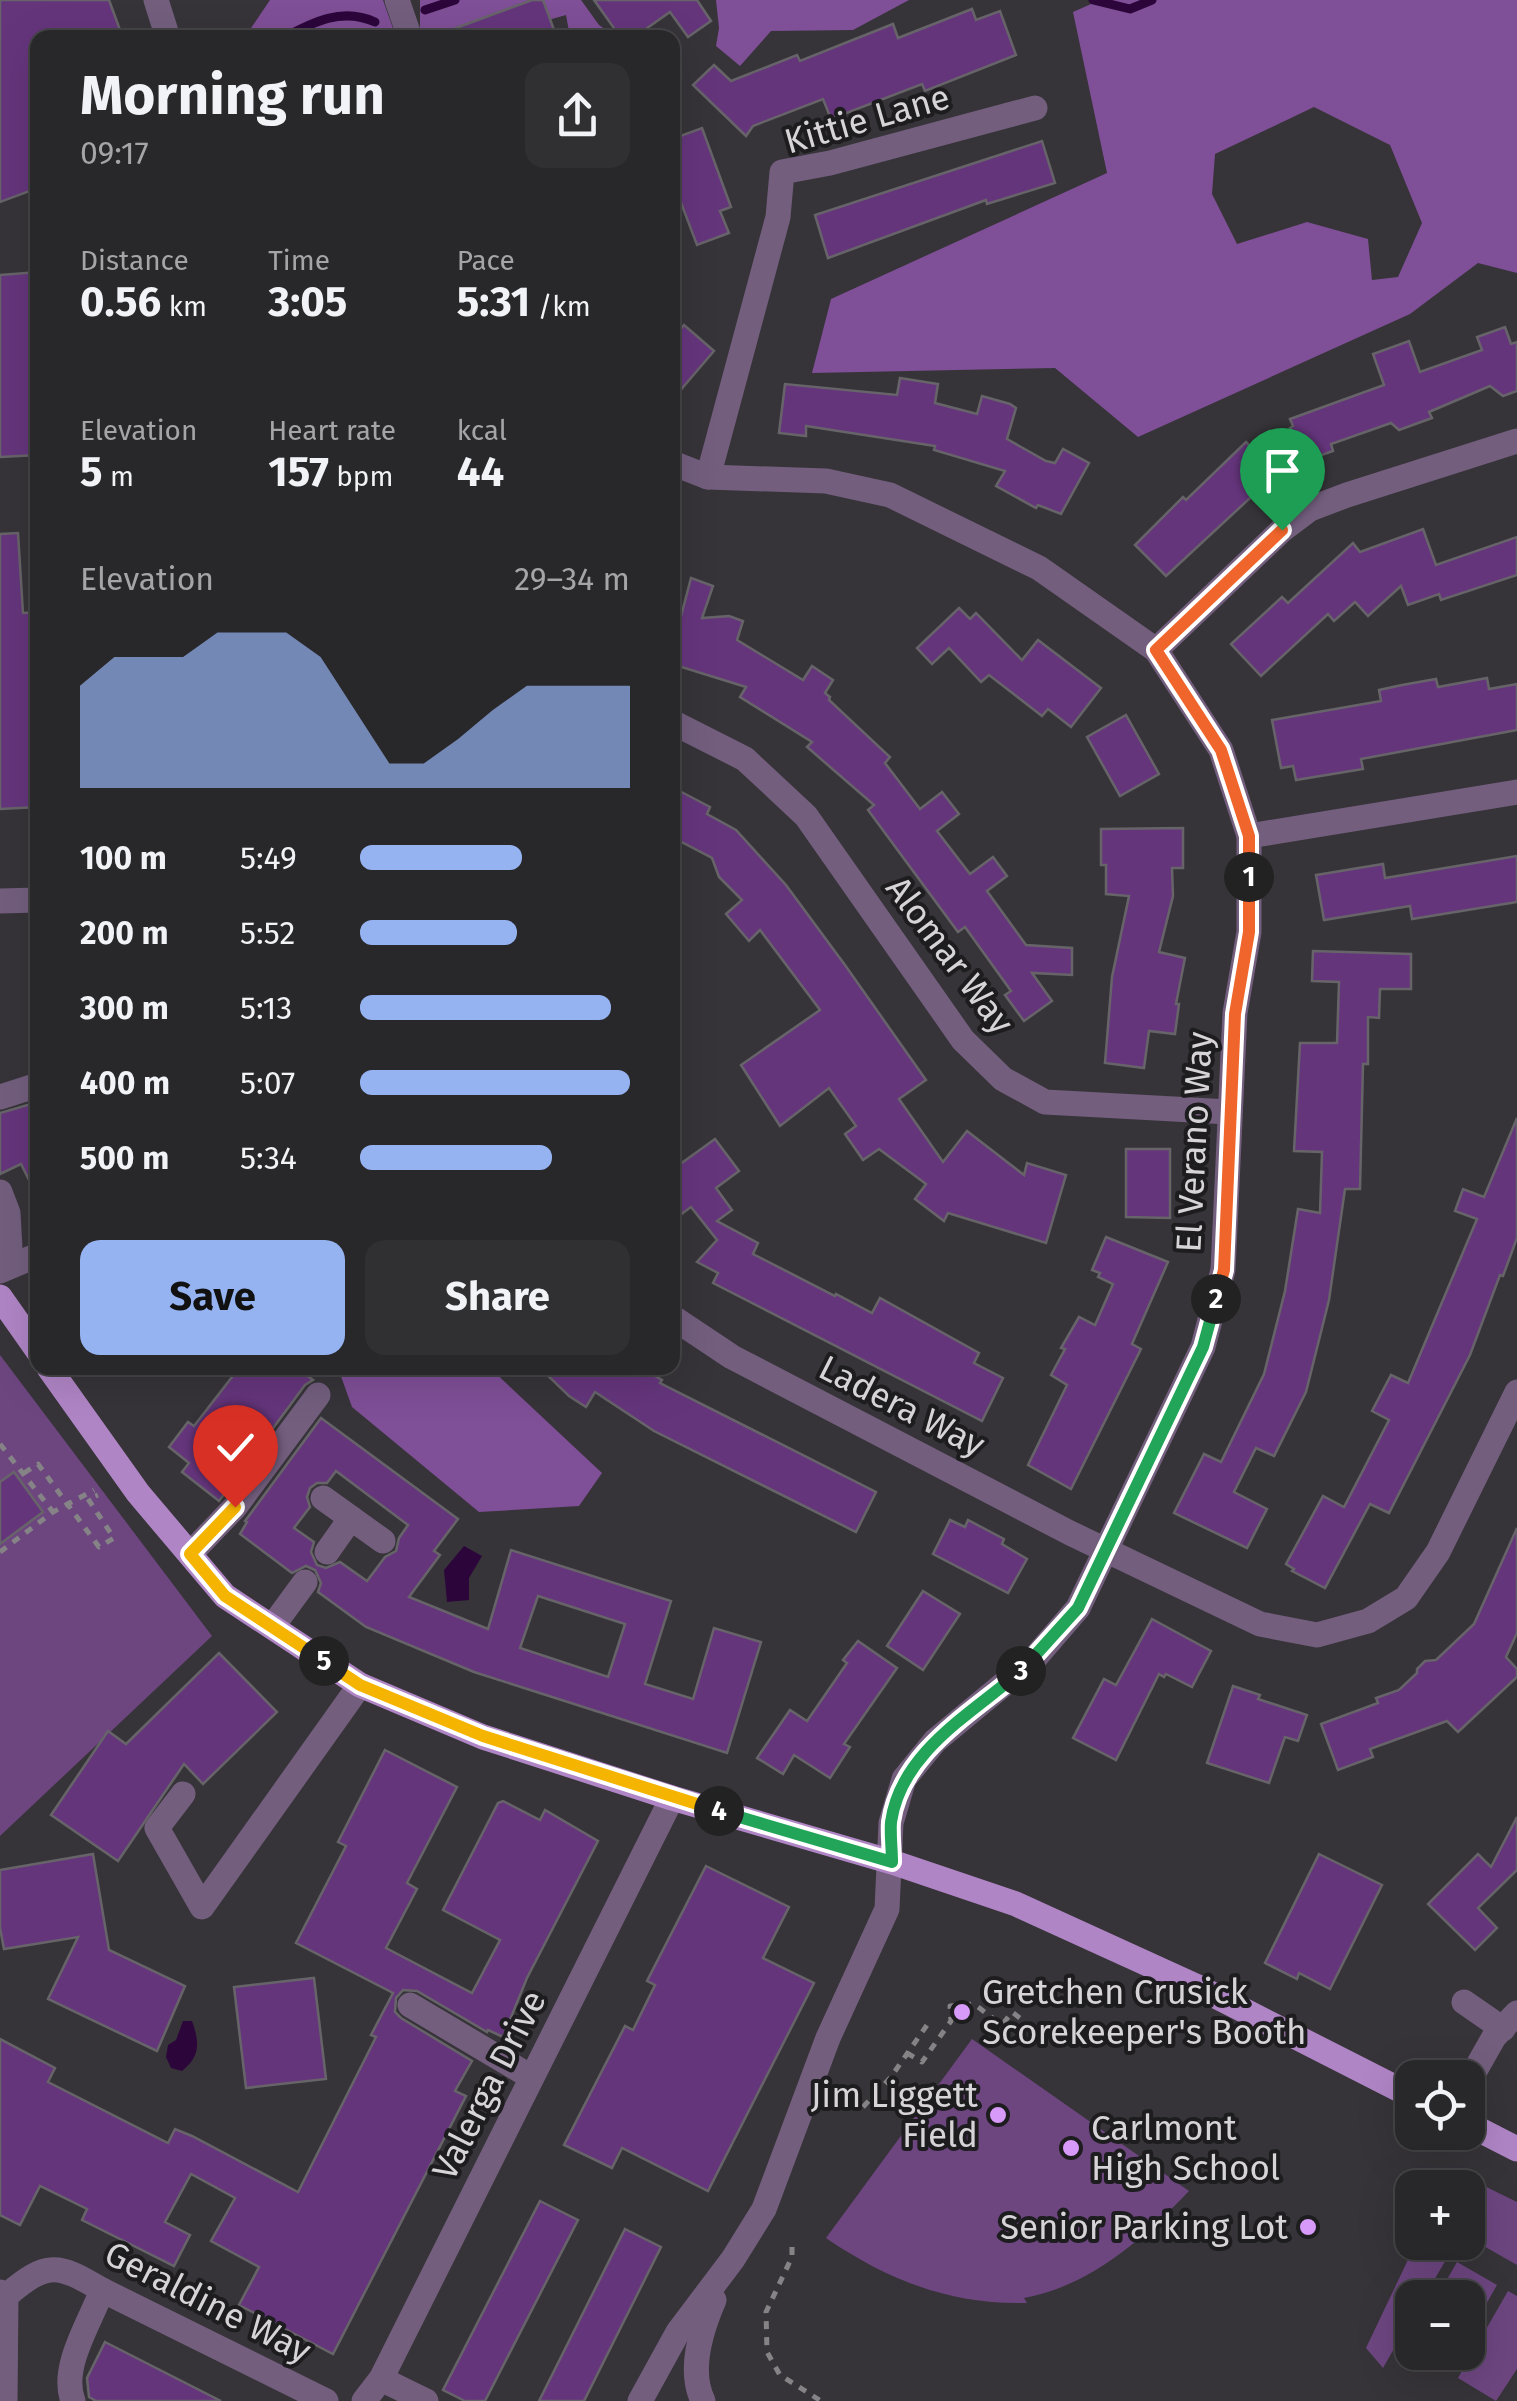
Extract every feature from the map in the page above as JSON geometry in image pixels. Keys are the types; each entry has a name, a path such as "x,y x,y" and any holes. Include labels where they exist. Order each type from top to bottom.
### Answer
{"main road":[{"path":"0,1298 30,1340"},
{"path":"55,1375 138,1493 225,1596 360,1685 483,1736 1016,1904 1198,1987 1395,2087"},
{"path":"1485,2133 1517,2149"}],"street":[{"path":"156,0 165,30"},
{"path":"397,0 407,30"},
{"name":"Kittie Lane","path":"708,476 778,217 782,172 830,164 1035,108"},
{"path":"680,467 708,476 826,481 890,494 1038,568 1156,650 1282,530 1310,509 1346,494 1517,441"},
{"name":"El Verano Way","path":"733,2259 764,2209 828,2038 888,1909 891,1823 904,1779 935,1741 1034,1660 1078,1608 1203,1347 1224,1270 1235,1014 1249,932 1249,836 1221,750 1156,650"},
{"name":"Alomar Way","path":"680,726 745,759 806,816 963,1040 1003,1079 1044,1102 1229,1112"},
{"path":"1249,836 1517,792"},
{"path":"0,901 30,900"},
{"path":"0,1097 30,1088"},
{"path":"0,1192 8,1214 5,1268 30,1258"},
{"name":"Ladera Way","path":"680,1322 732,1357 1070,1533 1260,1624 1317,1636 1368,1621 1406,1598 1438,1552 1517,1392"},
{"path":"190,1554 235,1507 318,1395"},
{"path":"323,1498 383,1541"},
{"path":"327,1552 351,1518"},
{"path":"272,1627 305,1582"},
{"path":"183,1794 157,1828 202,1906 360,1685"},
{"name":"Valerga Drive","path":"364,2401 381,2379 672,1798"},
{"path":"1464,2002 1510,2021 1484,2060"},
{"path":"410,2005 532,2077"},
{"path":"640,2401 684,2324 733,2259"},
{"path":"704,2401 696,2383 701,2330 733,2259"},
{"name":"Geraldine Way","path":"3,2294 34,2272 69,2270 326,2401"},
{"path":"73,2401 68,2384 72,2358 102,2290"},
{"path":"3,2294 5,2401"},
{"path":"381,2379 426,2401"}],"path":[{"path":"0,1444 53,1512"},
{"path":"0,1552 53,1512 69,1504 96,1492 88,1499 114,1538 98,1547 69,1504 38,1464 24,1474"},
{"path":"907,2052 922,2062 951,2020 950,2006 974,2004 1002,2025 1012,2012 1037,2031 1034,2035"},
{"path":"863,2107 891,2077 927,2025"},
{"path":"792,2247 790,2262 766,2312 766,2352 780,2375 821,2401"}],"shaded area":[{"path":"270,0 383,0 394,30 250,30"},
{"path":"420,0 581,0 606,30 569,30 566,15 512,30 420,30"},
{"path":"716,0 909,0 853,30 771,31 740,66 716,46"},
{"path":"1100,0 1517,0 1517,273 1478,263 1410,314 1138,437 1055,368 812,373 831,299 1107,173 1073,12","holes":["1314,107 1390,145 1422,223 1398,277 1372,280 1368,239 1307,222 1237,244 1212,194 1215,154"]},
{"path":"0,1355 212,1636 0,1836"},
{"path":"341,1375 497,1375 602,1473 579,1506 479,1512 352,1407"},
{"path":"464,1546 482,1556 469,1578 469,1600 447,1602 444,1570"},
{"path":"183,2021 192,2021 197,2043 195,2055 182,2071 171,2068 166,2057 168,2045 176,2040"},
{"name":"Jim Liggett Field","path":"972,2039 1189,2191 1115,2258 1072,2283 1024,2298 1027,2303 972,2300 921,2287 872,2266 826,2238"},
{"path":"1485,2186 1517,2202 1517,2265 1485,2247"},
{"path":"1408,2260 1446,2260 1434,2280 1398,2280"},
{"path":"1457,2262 1497,2285 1485,2306 1485,2280 1447,2280"},
{"path":"1395,2287 1395,2347 1383,2368 1366,2348"},
{"path":"1508,2291 1517,2296 1517,2369 1496,2401 1458,2378 1463,2370 1485,2370 1485,2331"}],"building":[{"path":"0,0 109,0 120,30 30,30 30,191 0,202"},
{"path":"532,0 543,0 554,30 451,30"},
{"path":"594,0 697,0 711,21 688,37 670,12 644,30 615,30"},
{"path":"972,9 976,20 1000,11 1016,55 925,91 922,84 831,119 823,99 753,126 746,136 693,85 714,65 731,81 797,55 800,61 893,24 898,38"},
{"path":"702,128 731,207 720,211 729,233 697,245 680,200 680,136"},
{"path":"1042,141 1055,183 987,204 986,200 828,258 815,215"},
{"path":"30,273 30,455 0,457 0,275"},
{"path":"684,325 714,351 680,391 680,330"},
{"path":"1505,327 1511,344 1517,342 1517,391 1503,396 1490,386 1429,412 1432,418 1399,430 1391,423 1331,444 1333,451 1302,462 1290,419 1384,385 1373,354 1409,341 1420,372 1482,350 1477,337"},
{"path":"900,378 938,384 935,403 977,414 982,396 1010,404 1016,408 1007,439 1046,461 1055,463 1063,449 1089,463 1061,514 1038,505 1036,508 996,486 1005,471 934,450 935,446 806,426 806,436 779,433 785,384 897,395"},
{"path":"1246,442 1277,473 1166,576 1135,545"},
{"path":"1423,529 1436,565 1517,537 1517,575 1441,600 1439,594 1408,605 1401,586 1368,616 1355,602 1334,621 1328,614 1261,676 1231,644 1282,597 1288,603 1353,543 1360,552"},
{"path":"18,533 23,613 30,613 30,807 0,809 0,534"},
{"path":"691,578 713,586 702,618 729,616 743,621 737,640 803,680 812,666 833,680 825,693 829,700 890,757 885,763 920,809 942,792 959,814 937,831 970,874 993,857 1007,876 987,891 1026,945 1072,948 1072,975 1032,973 1052,1001 1024,1021 1005,995 1011,991 965,927 958,932 868,810 874,805 807,747 812,742 740,697 746,687 680,666 680,620"},
{"path":"959,608 970,619 976,613 1022,660 1038,640 1101,688 1071,727 1048,709 1042,716 989,675 981,682 949,648 932,664 917,648"},
{"path":"1487,678 1489,689 1517,684 1517,730 1361,759 1363,769 1296,780 1293,766 1281,768 1272,720 1381,701 1379,690 1402,685 1436,679 1438,687"},
{"path":"1126,715 1159,774 1120,796 1087,737"},
{"path":"680,791 710,807 707,814 736,830 786,885 845,965 926,1080 899,1099 943,1162 967,1131 1024,1175 1027,1163 1066,1175 1046,1243 948,1213 944,1221 915,1199 926,1184 879,1149 863,1160 845,1134 856,1126 829,1088 780,1126 741,1065 820,1010 760,930 749,941 726,914 742,900 719,877 712,858 680,841"},
{"path":"1183,828 1183,868 1172,868 1173,896 1159,952 1185,958 1175,1034 1149,1031 1144,1068 1105,1063 1112,977 1129,896 1106,894 1101,829"},
{"path":"1517,856 1517,902 1412,919 1410,906 1324,920 1316,875 1383,864 1385,878"},
{"path":"1313,951 1411,954 1411,989 1380,989 1379,1018 1368,1017 1360,1189 1345,1189 1329,1300 1306,1392 1274,1456 1256,1448 1234,1492 1267,1509 1247,1548 1174,1513 1204,1454 1221,1462 1264,1374 1285,1291 1298,1209 1320,1213 1322,1152 1294,1151 1300,1043 1337,1043 1339,982 1312,981"},
{"path":"30,1104 30,1182 21,1164 0,1174 0,1113"},
{"path":"1517,1118 1517,1238 1503,1276 1500,1275 1470,1355 1389,1513 1370,1504 1325,1588 1286,1564 1323,1496 1344,1507 1389,1420 1372,1411 1391,1375 1408,1383 1477,1219 1455,1211 1463,1189 1484,1197"},
{"path":"715,1139 739,1171 716,1188 732,1210 717,1221 758,1243 753,1254 872,1313 880,1298 979,1353 974,1363 1003,1378 982,1421 713,1283 718,1273 697,1262 717,1240 691,1207 680,1215 680,1164"},
{"path":"1126,1149 1170,1149 1170,1218 1126,1217"},
{"path":"1106,1237 1168,1262 1132,1344 1141,1349 1071,1489 1028,1465 1067,1385 1051,1375 1065,1349 1061,1348 1079,1317 1095,1325 1113,1284 1092,1270"},
{"path":"234,1375 306,1375 313,1380 305,1385 219,1501 182,1472 189,1463 169,1447 188,1422 194,1426"},
{"path":"547,1375 653,1375 662,1380 660,1383 876,1492 856,1532 654,1431 595,1392 586,1407"},
{"path":"321,1418 458,1519 434,1551 440,1555 409,1597 488,1629 511,1550 671,1601 645,1684 693,1699 714,1628 761,1642 727,1753 474,1672 366,1627 318,1592 321,1583 315,1570 306,1566 292,1573 240,1534 245,1521","holes":["336,1471 408,1525 396,1551 385,1557 367,1581 340,1562 326,1568 317,1565 311,1552 314,1542 294,1528 310,1507 310,1488 327,1483","538,1596 625,1624 608,1677 520,1648"]},
{"path":"14,1472 43,1512 0,1544 0,1482"},
{"path":"950,1520 965,1527 968,1520 1004,1539 1002,1544 1027,1559 1008,1593 933,1554"},
{"path":"1517,1528 1517,1633 1506,1657 1517,1669 1517,1677 1458,1732 1447,1721 1370,1749 1373,1757 1338,1770 1321,1724 1378,1703 1376,1698 1399,1690 1425,1661 1436,1660 1474,1624"},
{"path":"923,1591 960,1614 923,1670 887,1646"},
{"path":"1152,1619 1211,1651 1192,1687 1159,1674 1116,1760 1073,1738 1104,1679 1116,1685"},
{"path":"858,1641 897,1668 844,1744 850,1747 830,1778 794,1755 783,1774 757,1758 790,1710 807,1721"},
{"path":"219,1653 277,1712 203,1784 184,1764 118,1861 51,1815 108,1731 126,1744"},
{"path":"1233,1686 1307,1715 1298,1741 1285,1737 1269,1783 1207,1763"},
{"path":"385,1750 457,1787 407,1883 417,1889 386,1948 472,1993 500,1940 443,1910 498,1803 503,1801 540,1820 545,1810 598,1841 527,1978 503,2037 487,2032 417,1991 403,1990 396,1998 395,2012 401,2018 472,2061 455,2091 466,2096 333,2354 239,2305 259,2267 211,2241 235,2198 191,2174 165,2222 190,2235 174,2266 82,2220 87,2209 40,2186 20,2225 0,2215 0,2039 55,2068 48,2082 168,2143 175,2129 192,2136 298,2192 376,2037 371,2035 393,1993 296,1943 346,1846 338,1842"},
{"path":"1517,1817 1517,1870 1478,1908 1497,1928 1475,1950 1428,1904 1478,1854 1491,1867"},
{"path":"93,1854 109,1950 185,1986 157,2051 48,1999 78,1937 4,1949 0,1870"},
{"path":"1319,1854 1382,1885 1330,1989 1299,1973 1297,1979 1265,1963"},
{"path":"706,1866 789,1907 763,1958 814,1983 708,2191 622,2148 612,2168 564,2145 625,2026 633,2030 655,1985 647,1981"},
{"path":"314,1978 326,2079 246,2088 234,1987"},
{"path":"540,2201 578,2220 485,2401 465,2401 443,2390"},
{"path":"625,2229 661,2247 584,2401 539,2401"},
{"path":"105,2342 221,2401 96,2401 89,2397 87,2378"}],"waterway":[{"path":"425,10 455,0"},
{"path":"1093,0 1130,9 1152,0"},
{"path":"300,30 339,16 375,22"}],"place":[{"name":"Gretchen Crusick Scorekeeper's Booth","path":"962,2012"},
{"name":"Jim Liggett Field","path":"998,2115"},
{"name":"Carlmont High School","path":"1071,2148"},
{"name":"Senior Parking Lot","path":"1308,2227"}],"route":[{"path":"235,1507 190,1554 225,1596 360,1685 483,1736 672,1798 892,1862 891,1823 904,1779 935,1741 1034,1660 1078,1608 1203,1347 1224,1270 1235,1014 1249,932 1249,836 1221,750 1156,650 1282,530"}]}
